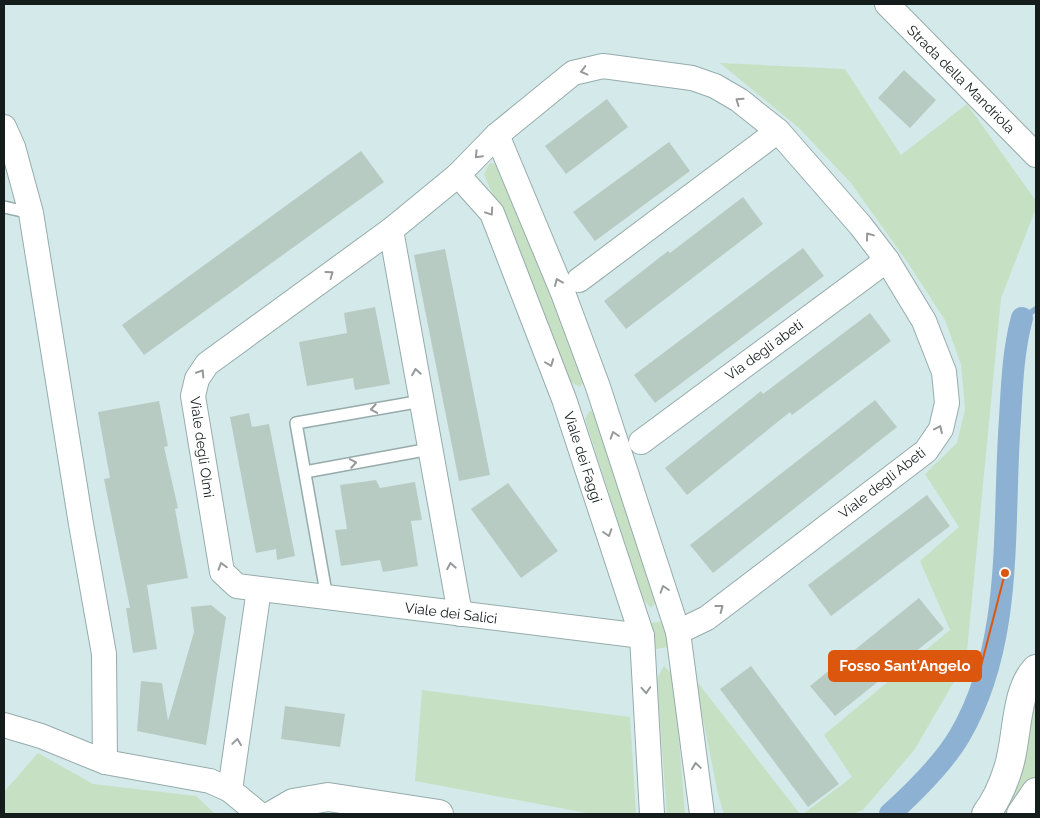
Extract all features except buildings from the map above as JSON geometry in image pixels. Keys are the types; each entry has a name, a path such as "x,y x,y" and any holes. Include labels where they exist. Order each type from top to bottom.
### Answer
{"main road":[{"path":"986,814 995,801 1009,768 1024,687 1036,670"},
{"path":"1021,814 1036,792"},
{"path":"274,814 294,803 328,797 439,814"}],"street":[{"name":"Strada della Mandriola","path":"887,4 1036,155"},
{"path":"458,175 497,135 573,73 603,66 692,78 715,86 740,100 778,131 579,280"},
{"path":"4,127 13,148 31,213 80,524 104,654 106,762"},
{"name":"Viale degli Abeti","path":"678,632 707,618 926,451 941,429 948,403 944,372 924,321 887,260 807,162 778,131"},
{"path":"497,135 563,293 598,387 678,632 702,814"},
{"name":"Viale degli Olmi","path":"259,590 237,586 222,572 193,396 197,379 207,364 391,230 458,175"},
{"name":"Viale dei Faggi","path":"458,175 492,213 564,399 642,636 652,814"},
{"path":"391,230 460,614"},
{"name":"Via degli abeti","path":"641,442 887,260"},
{"path":"230,790 259,590"},
{"name":"Viale dei Salici","path":"259,590 642,636"},
{"path":"642,636 651,623 665,621 678,632"},
{"path":"4,725 41,736 106,762 210,781 230,790 259,814"}],"lane":[{"path":"4,207 31,213"},
{"path":"327,598 296,423 422,401"},
{"path":"305,472 430,449"}],"green space":[{"path":"720,63 845,69 901,155 967,104 1036,201 1036,208 1001,298 966,661 915,749 863,810 852,814 803,814 852,777 824,735 950,630 920,561 959,527 925,474 957,443 965,409 961,364 945,320 908,263 851,183 799,128"},
{"path":"490,163 501,165 585,379 580,387 569,381 484,174"},
{"path":"590,410 601,417 658,599 651,608 643,599 585,419"},
{"path":"665,621 669,647 655,649 642,636 651,623"},
{"path":"664,666 674,676 685,814 667,814 657,679"},
{"path":"695,679 800,814 724,814 718,794"},
{"path":"1036,687 1036,780 1012,814 995,814"},
{"path":"422,690 630,717 636,814 592,814 415,781"},
{"path":"38,753 93,784 196,796 215,814 4,814 4,792"}],"waterway":[{"path":"1022,318 1036,309"},
{"path":"890,814 928,777 954,745 978,698 990,660 998,621 1003,581 1012,381 1022,318"}],"place":[{"name":"Fosso Sant'Angelo","path":"1005,573"}]}
